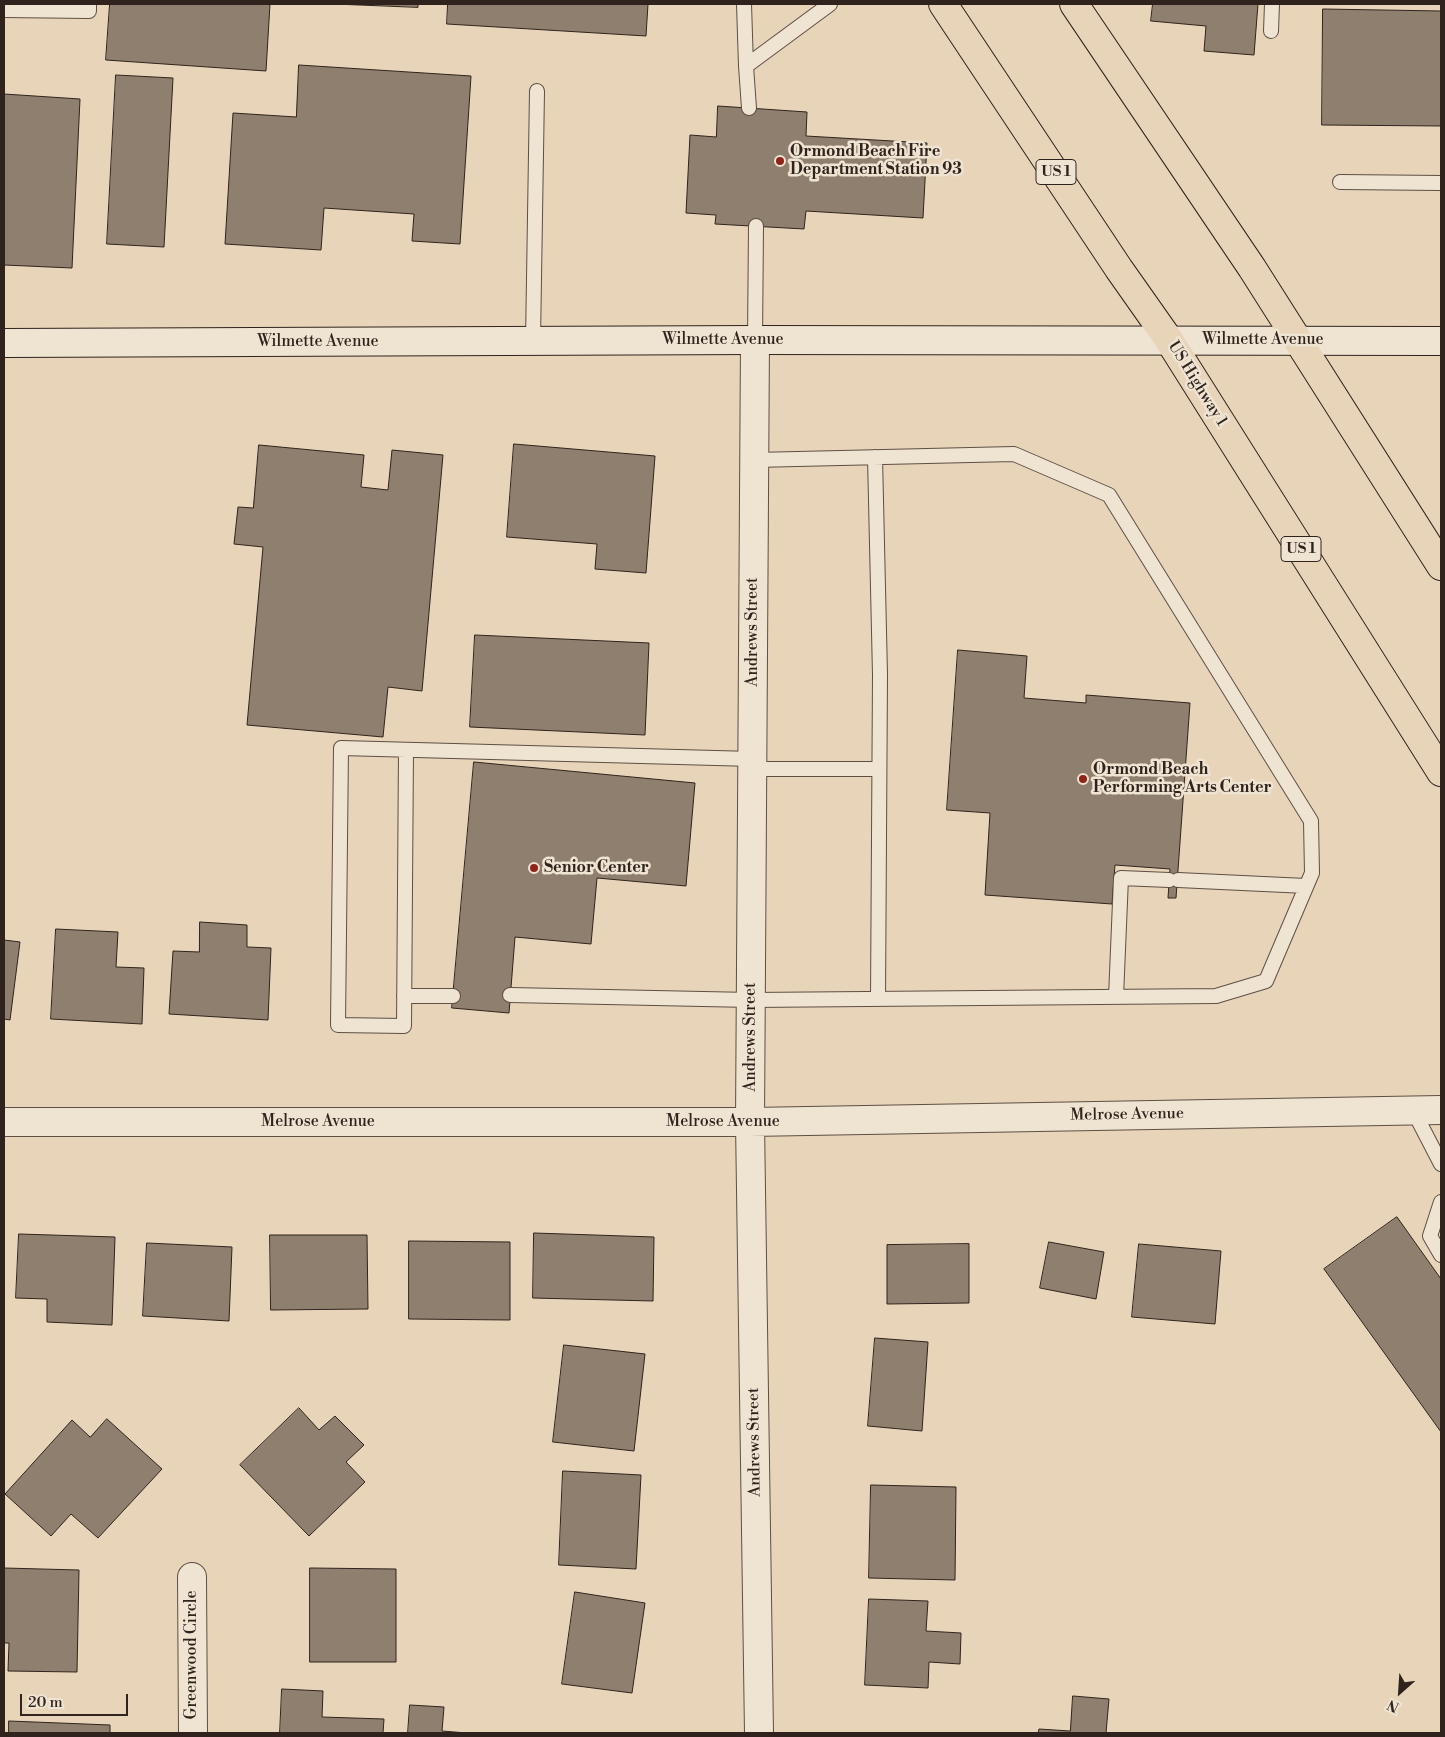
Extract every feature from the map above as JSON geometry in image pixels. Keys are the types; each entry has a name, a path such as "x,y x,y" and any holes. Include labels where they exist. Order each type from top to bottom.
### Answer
{"main road":[{"name":"US Highway 1","path":"943,4 1119,269 1169,340 1441,772"},
{"path":"1074,4 1186,168 1299,340 1441,566"}],"street":[{"name":"Wilmette Avenue","path":"4,343 755,340 1441,341"},
{"name":"Andrews Street","path":"755,340 750,1122 759,1733"},
{"name":"Melrose Avenue","path":"4,1122 750,1122 1441,1110"},
{"name":"Greenwood Circle","path":"192,1577 193,1733"}],"lane":[{"path":"4,10 89,11 89,4"},
{"path":"744,4 749,108"},
{"path":"746,66 830,4"},
{"path":"1271,31 1272,4"},
{"path":"533,341 537,91"},
{"path":"1340,182 1441,183"},
{"path":"755,340 756,226"},
{"path":"510,995 751,1000 1216,996 1266,981 1312,873 1311,821 1144,548 1109,495 1014,454 754,460"},
{"path":"875,457 879,770 878,999"},
{"path":"406,750 404,1026 338,1025 341,748 406,750 752,764 879,770"},
{"path":"1116,997 1121,878 1306,886"},
{"path":"404,996 453,996"},
{"path":"1413,1110 1441,1164"},
{"path":"1441,1202 1430,1236 1441,1255"}],"building":[{"path":"110,4 270,4 266,71 106,60"},
{"path":"335,4 418,4 418,7"},
{"path":"448,4 648,4 646,36 447,24"},
{"path":"1153,4 1258,4 1254,55 1204,51 1206,26 1151,21"},
{"path":"1323,9 1441,11 1441,126 1322,125"},
{"path":"299,65 471,76 460,244 412,241 414,214 324,208 321,250 225,244 233,113 296,117"},
{"path":"116,75 173,78 164,247 107,244"},
{"path":"4,94 80,99 72,268 4,265"},
{"path":"718,106 807,112 806,136 927,143 923,218 806,211 804,229 715,224 716,215 686,213 690,135 716,137"},
{"path":"514,444 655,456 646,573 595,569 597,544 507,537"},
{"path":"259,445 364,455 361,487 388,490 392,450 443,455 422,691 388,687 383,737 247,725 263,547 234,544 238,507 253,508"},
{"path":"475,635 649,643 645,735 470,727"},
{"path":"958,650 1027,656 1024,698 1086,703 1086,695 1190,703 1176,898 1168,898 1170,869 1115,865 1112,904 985,895 990,813 947,810"},
{"path":"474,762 695,783 686,886 597,878 591,944 515,937 509,1013 452,1008"},
{"path":"200,922 247,925 247,947 271,948 268,1020 169,1014 173,951 199,952"},
{"path":"56,929 118,932 116,967 144,968 142,1024 51,1019"},
{"path":"4,940 20,942 10,1020 4,1019"},
{"path":"1397,1217 1441,1279 1441,1432 1324,1269"},
{"path":"534,1233 654,1237 653,1301 533,1298"},
{"path":"19,1234 115,1237 112,1325 47,1322 47,1299 16,1298"},
{"path":"270,1235 367,1235 368,1309 271,1310"},
{"path":"409,1241 510,1242 510,1320 409,1319"},
{"path":"1049,1242 1104,1252 1096,1299 1040,1288"},
{"path":"147,1243 232,1247 229,1321 143,1316"},
{"path":"969,1244 969,1303 887,1304 887,1245"},
{"path":"1139,1244 1221,1251 1215,1324 1132,1317"},
{"path":"875,1338 928,1342 922,1431 868,1426"},
{"path":"564,1345 645,1354 634,1451 553,1442"},
{"path":"299,1408 319,1430 335,1416 364,1445 346,1462 365,1482 309,1536 240,1465"},
{"path":"107,1419 162,1469 98,1538 71,1514 51,1536 5,1494 72,1420 90,1437"},
{"path":"563,1471 641,1475 636,1569 559,1565"},
{"path":"871,1485 956,1487 955,1580 869,1578"},
{"path":"4,1568 79,1570 77,1672 8,1671 9,1643 4,1643"},
{"path":"310,1568 396,1569 396,1662 310,1662"},
{"path":"575,1592 645,1603 632,1693 562,1684"},
{"path":"869,1599 928,1601 926,1631 961,1633 960,1664 929,1662 928,1688 865,1685"},
{"path":"282,1689 323,1691 322,1717 384,1719 383,1733 280,1733"},
{"path":"1073,1696 1109,1699 1106,1733 1038,1733 1039,1729 1070,1731"},
{"path":"410,1705 444,1707 442,1731 467,1733 408,1733"},
{"path":"9,1721 110,1725 110,1733 9,1733"}],"place":[{"name":"Ormond Beach Fire Department Station 93","path":"780,161"},
{"name":"Ormond Beach Performing Arts Center","path":"1083,779"},
{"name":"Senior Center","path":"534,868"}]}
